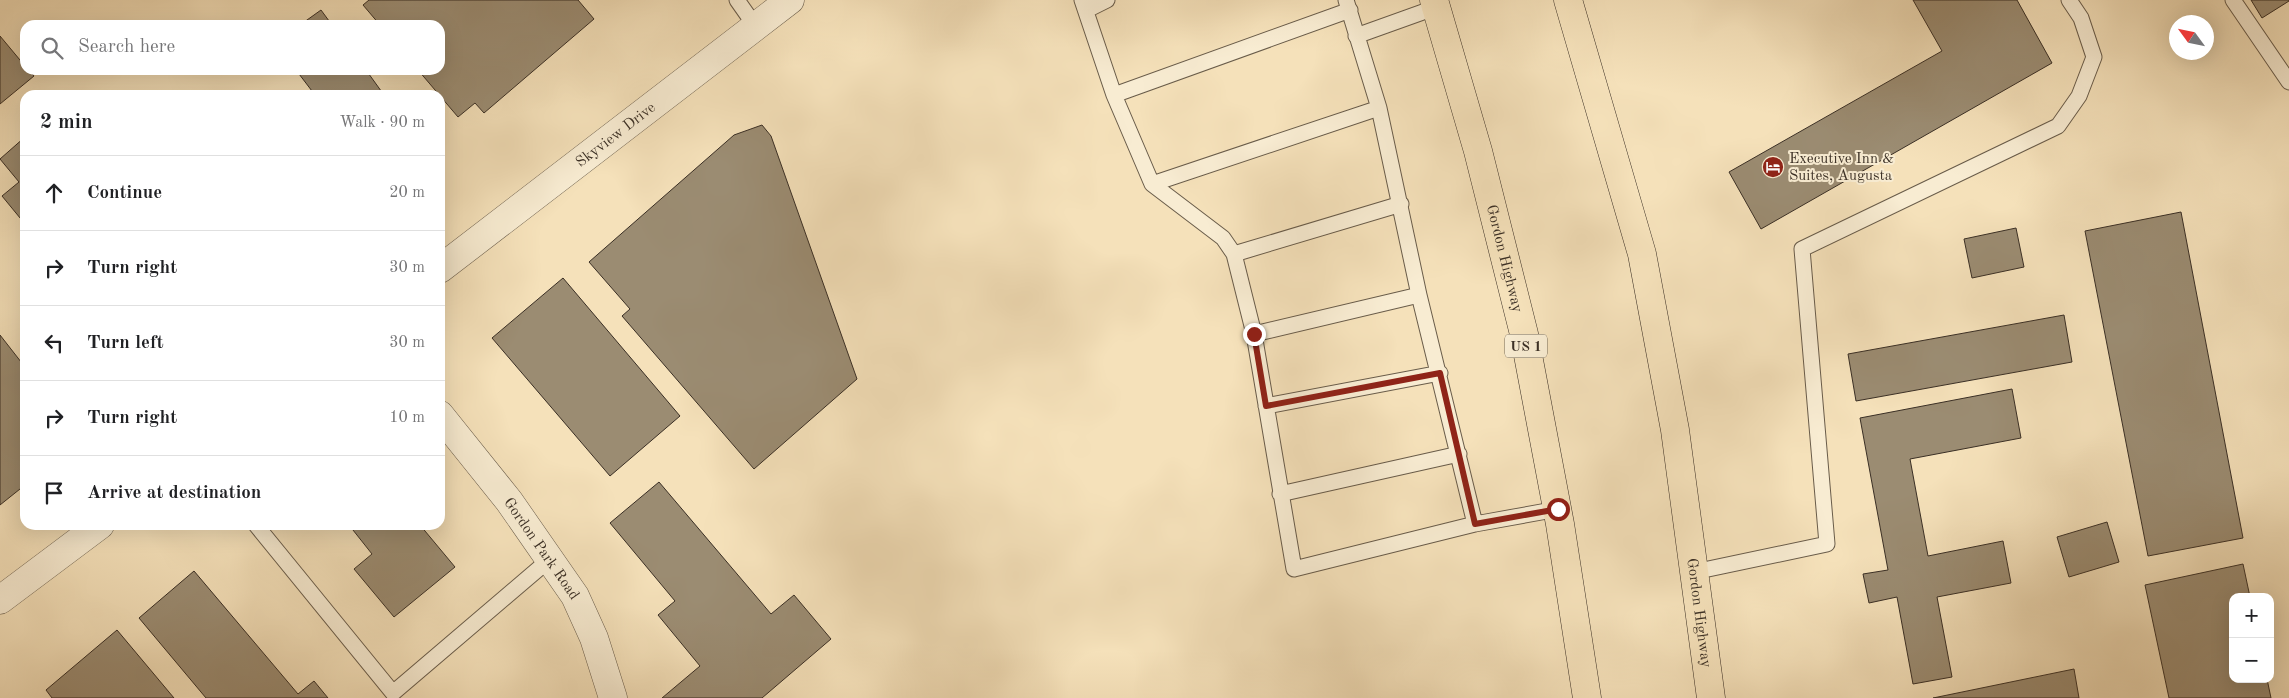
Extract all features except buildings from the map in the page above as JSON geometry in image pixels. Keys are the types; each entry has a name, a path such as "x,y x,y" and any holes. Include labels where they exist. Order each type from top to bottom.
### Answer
{"highway":[{"name":"Gordon Highway","path":"1568,0 1642,254 1675,430 1712,698"},
{"name":"Gordon Highway","path":"1436,4 1478,151 1524,334 1558,509 1587,698"}],"street":[{"name":"Skyview Drive","path":"445,265 790,0"},
{"name":"Gordon Park Road","path":"445,420 509,501 575,596 594,638 613,698"},
{"path":"0,600 93,530"}],"lane":[{"path":"737,0 756,26"},
{"path":"1107,0 1084,5 1114,95 1152,184 1223,238 1234,254 1254,334 1294,569 1475,524 1558,509"},
{"path":"1694,572 1827,544 1802,249 2058,126 2080,96 2094,57 2081,18 2069,0"},
{"path":"2233,0 2289,82"},
{"path":"1356,36 1436,4"},
{"path":"1114,95 1348,5 1356,36 1380,108 1419,295 1440,373 1475,524"},
{"path":"1152,184 1380,108"},
{"path":"1234,254 1401,204"},
{"path":"1254,334 1419,295"},
{"path":"1266,406 1440,373"},
{"path":"1280,494 1459,454"},
{"path":"260,530 393,693 550,559"}],"place":[{"name":"Executive Inn & Suites, Augusta","path":"1773,167"}],"route":[{"path":"1254,334 1266,406 1440,373 1475,524 1558,509"}]}
